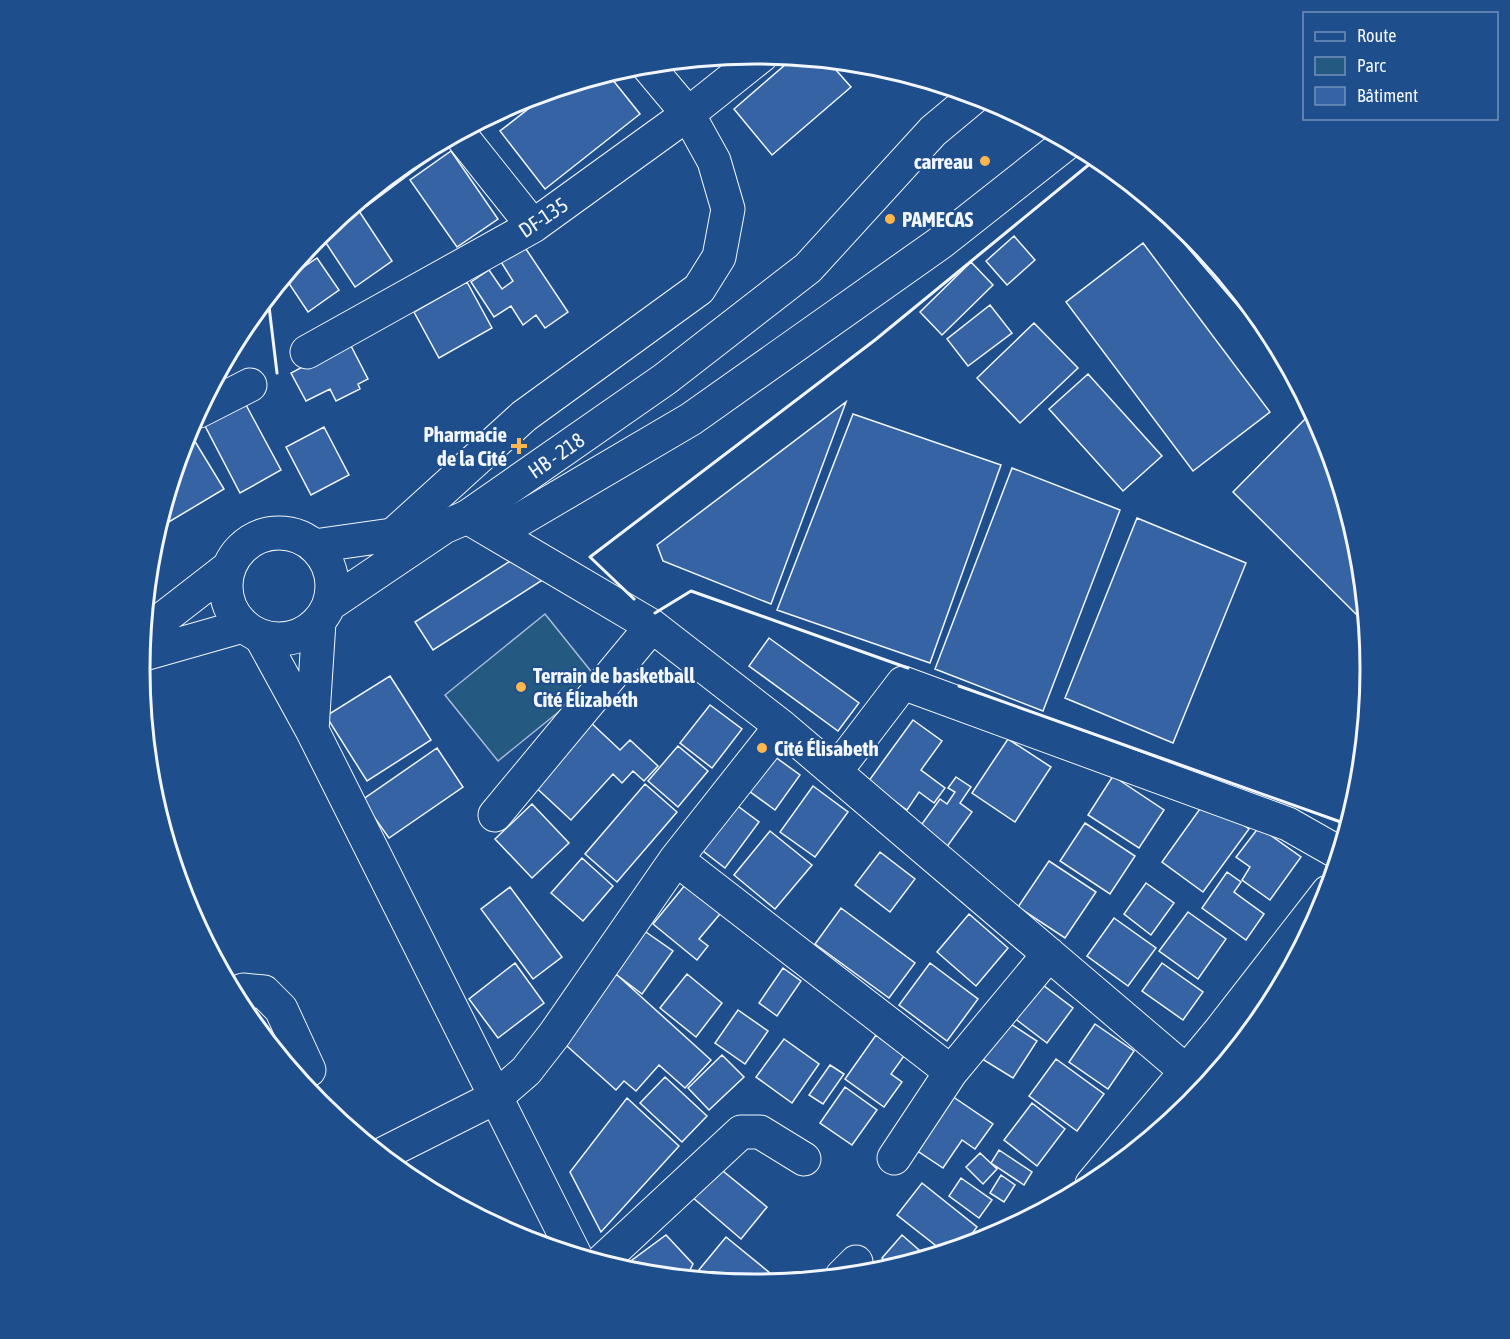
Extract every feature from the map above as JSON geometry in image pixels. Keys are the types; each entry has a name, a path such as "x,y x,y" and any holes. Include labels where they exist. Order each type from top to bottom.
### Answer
{"street":[{"name":"DF-135","path":"307,352 533,226 688,114 750,64"},
{"path":"393,535 524,416 699,289 719,257 728,209 714,161 688,114 654,73"},
{"name":"HB - 218","path":"324,613 665,379 808,268 933,130 966,103"},
{"path":"464,140 533,226"},
{"path":"497,533 691,419 940,243 1061,148"},
{"path":"211,405 250,385"},
{"path":"456,522 497,533 652,626 781,726 1186,1071"},
{"name":"HB - 218","path":"314,546 393,535 456,522"},
{"path":"151,628 228,568 239,550 255,537 276,532 296,535 314,546 327,563 332,583 324,613 312,729"},
{"path":"228,568 225,590 230,610 252,632 312,729 570,1245"},
{"path":"150,653 252,632 282,640 302,634 324,613"},
{"path":"495,814 652,626"},
{"path":"835,772 903,683 1288,824 1332,849"},
{"path":"389,1151 496,1096 526,1071 554,1035 676,859 781,726"},
{"path":"676,859 951,1072"},
{"path":"1135,1139 1186,1071 1230,1038 1298,936"},
{"path":"894,1158 951,1072 1049,954"},
{"path":"242,990 264,992 281,1009 309,1070"},
{"path":"607,1256 741,1132 760,1132 804,1160"}],"green space":[{"name":"Terrain de basketball Cité Élizabeth","path":"545,614 598,680 498,761 445,695"}],"building":[{"path":"784,65 836,70 851,87 772,155 734,109"},
{"path":"614,81 640,114 545,189 500,131 528,109"},
{"path":"451,151 498,219 457,247 410,180"},
{"path":"424,163 369,204 387,190"},
{"path":"360,212 392,261 355,287 326,243"},
{"path":"1014,236 1035,260 1007,285 986,261"},
{"path":"1183,242 1210,271 1242,311"},
{"path":"1143,243 1270,412 1193,471 1066,302"},
{"path":"524,246 568,312 545,328 536,315 523,325 511,306 494,317 471,282 489,270 502,289 513,281 501,262"},
{"path":"317,258 339,290 308,312 289,284 304,267"},
{"path":"971,262 993,285 942,335 920,312"},
{"path":"467,282 492,328 439,358 414,312"},
{"path":"990,305 1012,333 968,366 947,339"},
{"path":"1034,323 1078,368 1020,423 977,378"},
{"path":"349,342 368,379 358,384 360,389 336,401 330,389 306,401 291,373"},
{"path":"1088,374 1162,456 1123,491 1049,409"},
{"path":"846,402 771,604 663,561 657,545"},
{"path":"245,403 281,470 240,493 204,424"},
{"path":"853,414 1001,465 930,663 777,610"},
{"path":"1305,419 1328,475 1339,513 1348,551 1358,616 1233,492"},
{"path":"324,427 349,475 311,495 286,447"},
{"path":"195,441 224,489 169,522 182,475"},
{"path":"1012,468 1120,510 1043,711 935,669"},
{"path":"1137,518 1246,563 1173,743 1065,698"},
{"path":"526,551 544,579 433,650 415,622"},
{"path":"769,638 859,703 838,731 749,666"},
{"path":"390,676 431,740 367,781 326,716"},
{"path":"710,705 742,729 712,768 680,743"},
{"path":"588,720 620,750 630,740 658,766 644,781 633,771 622,783 613,774 571,820 530,782"},
{"path":"913,720 942,741 921,770 945,788 934,803 919,792 907,810 868,782"},
{"path":"1008,739 1051,767 1015,822 972,793"},
{"path":"678,746 708,771 678,807 648,781"},
{"path":"437,748 463,787 389,838 362,800"},
{"path":"774,756 800,775 775,810 749,791"},
{"path":"1113,776 1164,810 1139,848 1088,815"},
{"path":"956,777 971,787 960,803 972,812 946,848 919,828 940,799 947,804 955,792 948,788"},
{"path":"645,784 677,812 617,882 585,854"},
{"path":"813,786 848,812 815,857 780,832"},
{"path":"727,798 759,822 725,868 694,844"},
{"path":"1207,799 1249,829 1203,892 1162,862"},
{"path":"532,804 569,843 532,878 495,839"},
{"path":"1085,823 1135,856 1110,894 1060,861"},
{"path":"1259,827 1301,857 1270,900 1242,880 1250,867 1236,857"},
{"path":"770,831 812,865 775,909 734,875"},
{"path":"880,852 915,879 890,912 855,885"},
{"path":"582,858 613,886 583,921 551,893"},
{"path":"1049,861 1096,892 1065,938 1018,907"},
{"path":"1227,872 1241,882 1234,892 1264,914 1246,940 1202,908"},
{"path":"690,879 725,908 699,939 708,946 697,960 653,924"},
{"path":"1146,883 1174,903 1151,935 1124,914"},
{"path":"510,887 562,957 533,979 481,909"},
{"path":"841,908 915,963 889,998 815,944"},
{"path":"1188,912 1226,939 1198,979 1159,951"},
{"path":"969,914 1008,948 976,986 937,952"},
{"path":"1114,918 1156,948 1128,986 1087,956"},
{"path":"643,930 673,951 642,994 613,972"},
{"path":"515,963 544,1003 498,1038 469,999"},
{"path":"930,963 978,999 947,1041 899,1005"},
{"path":"1162,963 1203,992 1183,1020 1142,991"},
{"path":"783,968 801,981 777,1016 759,1003"},
{"path":"1271,972 1276,976 1249,1018 1239,1010"},
{"path":"616,974 711,1060 685,1088 659,1065 636,1091 624,1081 616,1090 558,1038"},
{"path":"687,974 722,1003 696,1037 660,1008"},
{"path":"1035,979 1073,1008 1047,1043 1009,1014"},
{"path":"738,1010 768,1031 745,1064 715,1043"},
{"path":"1003,1019 1037,1041 1013,1078 979,1057"},
{"path":"1095,1024 1134,1051 1108,1089 1069,1062"},
{"path":"876,1035 904,1056 891,1074 902,1082 884,1107 845,1079"},
{"path":"784,1039 819,1064 792,1103 756,1077"},
{"path":"722,1055 744,1077 709,1110 688,1088"},
{"path":"1056,1059 1104,1094 1077,1131 1029,1096"},
{"path":"830,1065 844,1074 823,1104 809,1095"},
{"path":"665,1077 707,1116 682,1142 640,1103"},
{"path":"845,1087 877,1110 852,1145 820,1123"},
{"path":"946,1092 993,1124 975,1149 962,1140 943,1168 910,1146"},
{"path":"627,1098 679,1146 601,1232 570,1172"},
{"path":"1032,1103 1065,1129 1037,1166 1004,1140"},
{"path":"999,1150 1032,1172 1024,1185 991,1163"},
{"path":"980,1153 997,1169 983,1184 966,1167"},
{"path":"718,1167 767,1207 741,1239 692,1197"},
{"path":"1001,1175 1015,1185 1004,1202 990,1193"},
{"path":"961,1178 992,1200 979,1218 949,1196"},
{"path":"922,1183 977,1227 972,1233 936,1246 897,1215"},
{"path":"666,1235 693,1264 690,1270 630,1261"},
{"path":"902,1235 920,1251 885,1260 882,1258"},
{"path":"726,1237 771,1274 715,1273 698,1271"}],"wall":[{"path":"634,599 590,557 875,340 1089,165"},
{"path":"269,309 277,373"},
{"path":"655,613 691,591 908,668"},
{"path":"959,686 1340,822"}],"place":[{"name":"carreau","path":"985,161"},
{"name":"PAMECAS","path":"890,219"},
{"name":"Pharmacie de la Cité","path":"519,446"},
{"name":"Terrain de basketball Cité Élizabeth","path":"521,687"},
{"name":"Cité Élisabeth","path":"762,748"}]}
